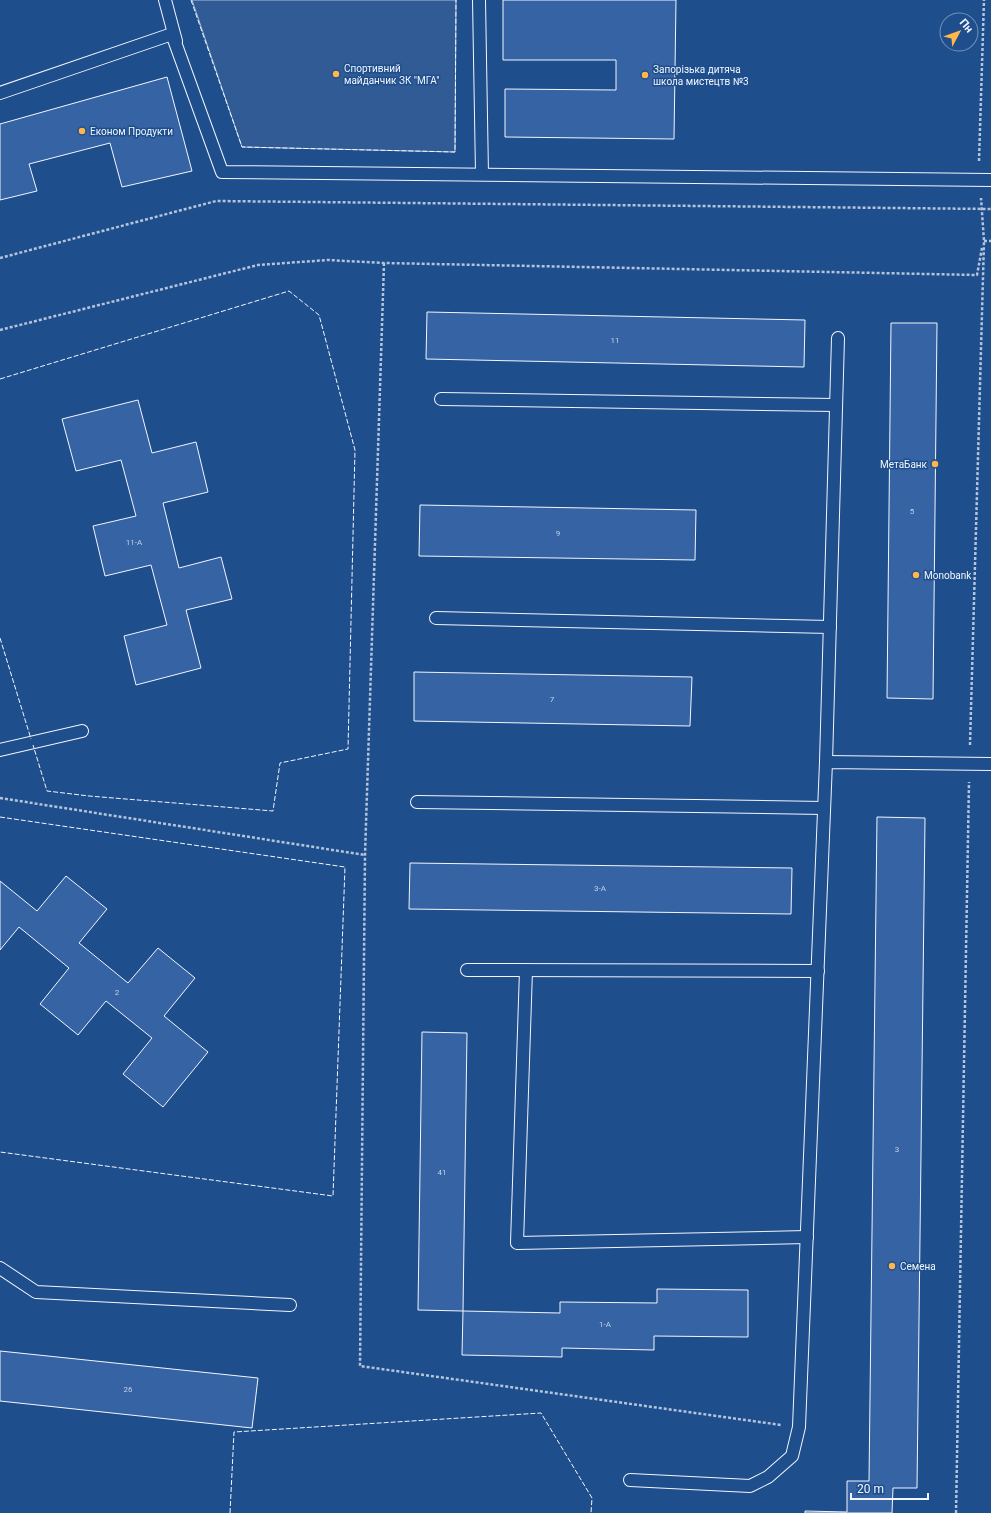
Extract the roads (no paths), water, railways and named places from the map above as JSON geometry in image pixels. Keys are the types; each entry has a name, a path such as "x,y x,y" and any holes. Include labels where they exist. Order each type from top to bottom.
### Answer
{"lane":[{"path":"165,0 177,45 222,172 985,179"},
{"path":"479,0 482,174"},
{"path":"0,93 172,34 177,45"},
{"path":"630,1480 750,1486 768,1477 792,1456 799,1427 826,762 838,338"},
{"path":"441,399 836,405"},
{"path":"436,618 830,627"},
{"path":"0,750 82,731"},
{"path":"826,762 991,764"},
{"path":"418,802 824,808"},
{"path":"467,970 818,971"},
{"path":"526,970 517,1243 807,1237"},
{"path":"0,1268 36,1292 290,1305"}],"place":[{"name":"Спортивний майданчик ЗК \"МГА\"","path":"336,74"},
{"name":"Запорізька дитяча школа мистецтв №3","path":"645,75"},
{"name":"Економ Продукти","path":"82,131"},
{"name":"МетаБанк","path":"935,464"},
{"name":"Monobank","path":"916,575"},
{"name":"Семена","path":"892,1266"}]}
